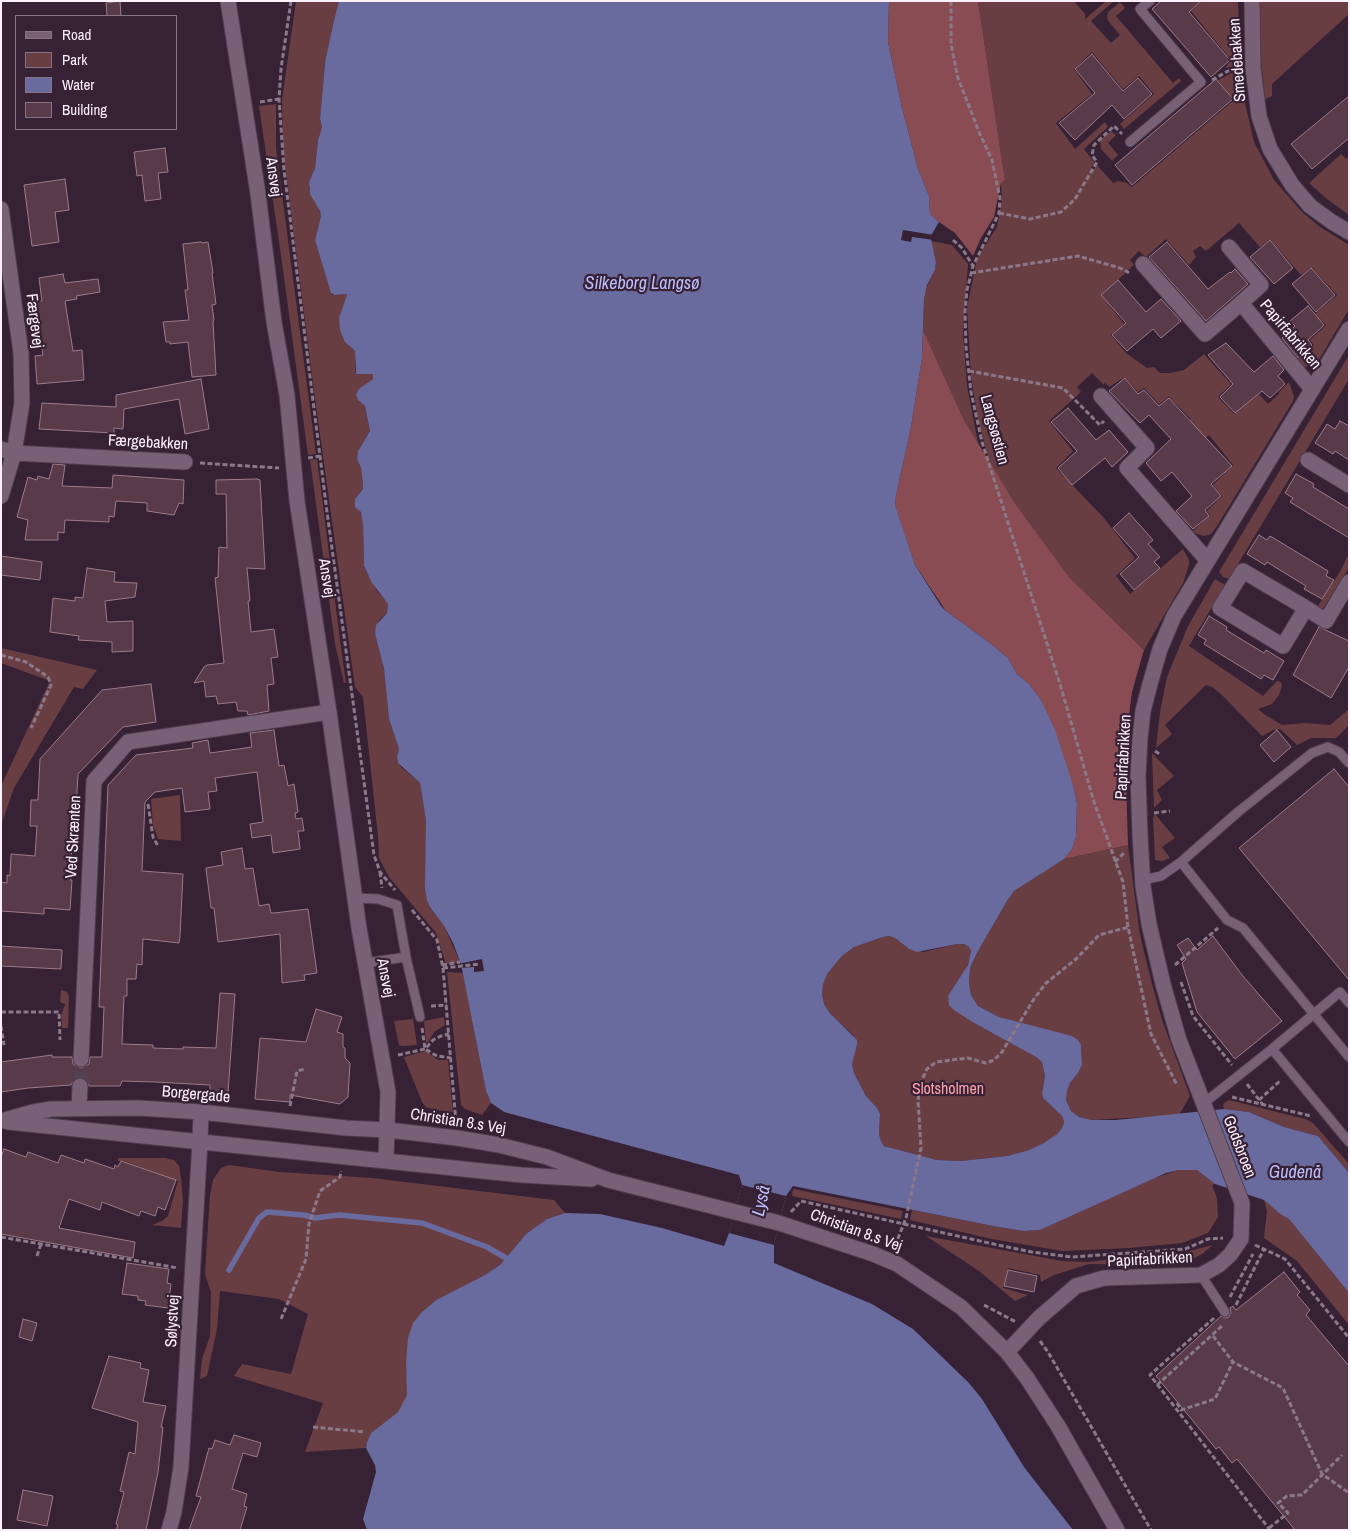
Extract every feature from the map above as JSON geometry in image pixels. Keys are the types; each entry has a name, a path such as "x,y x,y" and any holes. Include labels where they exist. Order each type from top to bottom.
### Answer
{"street":[{"name":"Ansvej","path":"228,1 258,194 274,322 287,395 302,534 355,898 388,1092 386,1160"},
{"name":"Smedebakken","path":"1252,1 1253,68 1259,116 1270,149 1292,185 1310,206 1349,232"},
{"name":"Færgevej","path":"1,209 21,352 22,404 8,451 1,496"},
{"name":"Papirfabrikken","path":"1143,264 1205,334 1261,285 1229,247"},
{"name":"Papirfabrikken","path":"1241,303 1312,390"},
{"name":"Papirfabrikken","path":"1204,1103 1179,1040 1149,924 1143,880 1138,776 1144,712 1150,684 1174,616 1349,329"},
{"path":"1101,396 1148,448 1127,468 1207,560"},
{"name":"Færgebakken","path":"8,451 185,462"},
{"path":"1308,460 1349,485"},
{"path":"1306,608 1283,646 1220,608 1243,570 1306,608 1326,621 1349,582"},
{"name":"Ved Skrænten","path":"81,1059 94,781 128,742 329,712"},
{"path":"79,1108 80,1086"},
{"name":"Godsbroen","path":"1204,1103 1242,1203 1241,1238"},
{"name":"Borgergade","path":"2,1121 32,1112 79,1108 139,1108 201,1112 346,1128 388,1130"},
{"name":"Sølystvej","path":"169,1530 174,1512 181,1467 201,1112"},
{"name":"Borgergade","path":"2,1121 386,1160"},
{"name":"Christian 8.s Vej","path":"388,1130 499,1145 547,1157 608,1180 779,1224 841,1242 889,1260 921,1279 961,1307 1007,1352 1027,1378 1058,1426 1117,1530"},
{"name":"Christian 8.s Vej","path":"386,1160 522,1175 608,1180"},
{"name":"Papirfabrikken","path":"1007,1352 1039,1318 1076,1286 1104,1278 1201,1275 1219,1266 1230,1255 1241,1238"}],"lane":[{"path":"1130,142 1201,82 1140,9 1150,1"},
{"path":"1143,880 1161,876 1181,862 1238,812 1312,753 1328,747 1339,752 1349,763"},
{"path":"1181,862 1227,920 1243,928 1349,1057"},
{"path":"355,898 378,899 396,905 420,1017"},
{"path":"365,963 406,957"},
{"path":"1204,1103 1340,992 1349,1003"},
{"path":"1272,1049 1349,1142"},
{"path":"1201,1275 1225,1315"}],"path":[{"path":"291,1 281,69 280,99 284,170 328,521 374,855 380,872 399,894"},
{"name":"Langsøstien","path":"951,1 951,46 958,78 992,160 1000,198 999,214 973,266 967,290 965,312 971,392 982,442 1060,684 1094,802 1123,882 1128,927 1151,1034 1180,1091"},
{"path":"1201,82 1212,80 1228,71 1253,68"},
{"path":"999,214 1030,219 1061,212 1075,199 1097,162 1092,155 1094,145 1114,126 1130,142"},
{"path":"952,240 962,248 973,266"},
{"path":"971,273 1078,256 1126,271"},
{"path":"969,371 1063,388 1084,408"},
{"name":"Færgebakken","path":"185,462 294,468"},
{"path":"1,655 26,662 48,677 52,685 30,728"},
{"path":"148,804 153,837 158,846"},
{"path":"411,910 437,940 443,966 457,1138"},
{"path":"1162,977 1227,920"},
{"path":"889,1260 906,1218 921,1148 918,1100 921,1082 927,1069 936,1062 968,1058 986,1063 994,1060 1002,1052 1045,984 1076,959 1099,935 1128,927"},
{"path":"443,966 460,962"},
{"path":"443,966 480,964"},
{"path":"1176,965 1193,1016 1263,1105"},
{"path":"1,1012 59,1012 60,1040"},
{"path":"420,1017 425,1049"},
{"path":"1,1026 4,1045"},
{"path":"383,1059 425,1049 433,1040 449,1034"},
{"path":"425,1049 437,1056 451,1058"},
{"path":"287,1121 297,1071 305,1069"},
{"path":"1259,1100 1291,1072"},
{"path":"1216,1093 1313,1116"},
{"path":"281,1318 306,1259 309,1224 320,1191 340,1177 341,1170"},
{"path":"779,1224 802,1202 1024,1250 1072,1257 1184,1249 1208,1239 1221,1238"},
{"path":"1,1237 193,1271"},
{"path":"1241,1238 1285,1259 1349,1338"},
{"path":"37,1256 41,1244"},
{"path":"1157,1385 1213,1336 1225,1315 1257,1246"},
{"path":"1234,1308 1264,1249"},
{"path":"1225,1315 1150,1375 1269,1529 1288,1513 1278,1503 1287,1496 1302,1495 1342,1455"},
{"path":"1029,1328 1048,1352 1151,1530"},
{"path":"1213,1336 1234,1362 1283,1388 1322,1474 1349,1493"},
{"path":"1177,1402 1181,1410 1215,1399 1234,1362"},
{"path":"314,1427 366,1432"}],"green space":[{"path":"296,1 339,1 325,62 320,119 322,127 318,140 315,168 309,182 309,189 321,216 315,240 332,295 347,295 347,301 341,312 348,345 355,351 355,372 356,374 373,373 373,379 360,388 358,400 365,406 370,431 358,451 357,459 361,468 363,489 355,499 355,505 361,512 363,522 364,567 377,591 388,603 387,613 379,620 375,634 384,669 389,719 399,749 397,756 401,767 420,783 426,821 430,907 444,926 460,962 446,964 436,933 389,877 379,858 363,697 355,687 283,149 282,100"},
{"path":"978,1 1074,1 1085,14 1085,19 1106,1 1114,1 1091,21 1111,43 1120,35 1109,22 1107,18 1108,12 1120,2 1125,8 1116,16 1173,83 1179,78 1181,81 1124,129 1120,124 1154,94 1139,76 1123,89 1092,52 1074,69 1092,94 1056,123 1075,149 1105,122 1108,127 1084,149 1095,163 1091,168 1093,170 1097,165 1113,183 1118,181 1127,183 1132,187 1234,100 1218,80 1232,73 1240,72 1242,90 1254,142 1274,180 1302,212 1320,227 1349,245 1349,309 1317,363 1305,367 1295,362 1314,345 1310,340 1326,325 1315,314 1337,295 1311,267 1301,275 1270,239 1260,247 1239,223 1206,251 1200,246 1193,251 1196,257 1189,265 1166,239 1146,257 1139,251 1130,260 1134,265 1101,295 1124,324 1111,335 1126,353 1147,368 1154,367 1160,373 1184,370 1204,354 1231,384 1218,397 1234,414 1259,394 1268,404 1289,382 1294,396 1293,401 1217,526 1211,534 1204,536 1192,532 1210,515 1207,511 1222,496 1213,485 1233,465 1209,435 1194,448 1178,431 1191,419 1169,397 1159,404 1144,388 1138,392 1125,377 1109,387 1105,382 1104,385 1092,373 1077,387 1081,392 1049,421 1073,451 1056,468 1104,518 1135,558 1116,576 1130,594 1183,549 1189,560 1183,583 1144,650 1070,578 1014,502 990,464 978,419 971,376 967,308 979,255 997,227 1002,199 1001,183 1005,180"},
{"path":"1202,1 1238,1 1240,65 1225,68 1231,60 1191,11"},
{"path":"1255,1 1349,1 1349,14 1272,84 1272,96 1265,99"},
{"path":"276,104 276,148 316,454 308,455 259,106"},
{"path":"1111,131 1116,135 1108,143 1118,155 1112,161 1101,149 1100,140"},
{"path":"1341,154 1346,159 1349,156 1349,215 1309,183"},
{"path":"931,241 952,245 968,264 963,333 967,386 978,443 964,420 923,330 924,299 927,286 935,270 936,262"},
{"path":"1349,355 1349,379 1229,579 1223,577 1219,572"},
{"path":"317,459 346,683 344,683 335,644 310,460"},
{"path":"1349,553 1349,568 1320,613 1317,610 1318,606 1341,570"},
{"path":"1215,579 1225,585 1189,646 1263,696 1277,681 1281,682 1282,686 1279,695 1272,704 1258,709 1282,725 1305,723 1330,725 1349,709 1349,725 1336,738 1311,738 1297,745 1280,729 1273,730 1262,736 1220,693 1206,685 1165,725 1172,734 1156,748 1160,712 1167,677 1188,626"},
{"path":"1,648 97,670 83,689 74,687 14,788 1,825 1,786 50,681 1,663"},
{"path":"1152,753 1174,776 1157,790 1162,800 1154,808"},
{"path":"180,795 181,841 158,839 153,825 151,799"},
{"path":"1155,814 1175,838 1162,847 1170,858 1162,861 1155,860 1153,818"},
{"path":"1128,845 1140,935 1152,984 1162,1020 1190,1096 1179,1115 1092,1120 1079,1117 1071,1111 1066,1100 1070,1083 1082,1065 1081,1045 999,1017 978,1006 971,995 969,983 970,968 1014,891 1064,859"},
{"name":"Slotsholmen","path":"889,936 895,938 909,949 923,952 957,944 964,944 969,947 971,951 965,973 974,1023 1042,1062 1045,1076 1043,1098 1062,1116 1064,1122 1057,1134 1044,1144 1029,1150 1007,1156 961,1161 937,1160 884,1146 879,1134 880,1114 866,1096 854,1073 852,1064 854,1036 829,1012 824,1004 822,994 827,974 842,956 854,947"},
{"path":"447,972 463,973 486,1091 491,1103 482,1115 465,1109 461,1105"},
{"path":"61,990 67,992 69,996 68,1028 62,1028 61,1016 65,1004 60,1002"},
{"path":"444,1017 445,1025 434,1032 426,1043 424,1021"},
{"path":"413,1019 417,1045 399,1045 394,1021"},
{"path":"426,1051 438,1060 448,1060 453,1112 426,1107 422,1102 404,1057"},
{"path":"1229,1100 1305,1119 1313,1123 1349,1164 1349,1173 1318,1136 1284,1127 1249,1112 1224,1109 1223,1104"},
{"path":"118,1158 165,1158 174,1160 179,1166 181,1178 183,1201 181,1228 152,1225 168,1216 178,1181 124,1161 118,1161"},
{"path":"229,1165 280,1172 372,1178 554,1200 565,1213 547,1219 526,1234 500,1265 436,1300 422,1312 406,1364 408,1395 398,1412 371,1433 366,1448 305,1452 323,1403 234,1376 242,1364 291,1374 308,1314 279,1299 220,1291 217,1329 207,1376 200,1379 202,1359 210,1336 211,1292 205,1274 210,1195 213,1180 221,1168"},
{"path":"1178,1170 1197,1170 1215,1184 1212,1185 1217,1198 1218,1217 1208,1233 1182,1243 1062,1251 992,1239 910,1220 912,1210 998,1227 1024,1231 1040,1230 1144,1182"},
{"path":"793,1189 903,1211 901,1219 792,1196"},
{"path":"1264,1200 1289,1219 1349,1293 1349,1325 1297,1261 1264,1238 1267,1211"},
{"path":"926,1236 1062,1261 1087,1262 1123,1258 1162,1258 1213,1245 1189,1261 1156,1265 1089,1264 1054,1275 1041,1282 1040,1275 1008,1268 1003,1288 1028,1295 1015,1301 979,1271"}],"shaded area":[{"path":"889,1 978,1 1005,180 1001,183 994,217 973,256 955,233 930,214 929,196 918,169 902,108 888,42"},
{"path":"923,330 964,420 1014,502 1070,578 1144,650 1132,692 1125,747 1128,845 1064,859 1072,849 1076,837 1077,803 1073,785 1041,700 1029,684 1017,674 1008,658 946,611 915,565 895,505 911,427 922,358"}],"water":[{"name":"Silkeborg Langsø","path":"339,1 889,1 888,42 902,108 918,169 929,196 930,214 939,222 931,239 936,262 935,270 927,285 924,299 922,358 911,427 895,505 915,565 941,606 1008,658 1017,674 1029,684 1041,700 1055,730 1077,803 1076,837 1072,849 1064,859 1014,891 1007,901 970,968 969,983 971,995 978,1006 999,1017 1072,1036 1078,1040 1081,1045 1082,1065 1070,1083 1066,1100 1071,1111 1079,1117 1092,1120 1116,1120 1224,1109 1249,1112 1284,1127 1318,1136 1349,1173 1349,1293 1289,1219 1264,1200 1215,1184 1197,1170 1178,1170 1166,1173 1040,1230 1024,1231 793,1186 786,1196 774,1245 774,1263 872,1304 913,1329 969,1383 982,1399 1024,1467 1073,1530 367,1530 363,1519 376,1472 375,1465 366,1448 367,1442 371,1433 398,1412 407,1395 406,1364 408,1338 413,1323 422,1312 436,1300 500,1265 526,1234 547,1219 565,1213 600,1214 662,1228 724,1246 742,1185 739,1175 504,1112 491,1103 486,1091 461,964 444,926 427,900 425,889 426,821 420,783 398,763 399,749 389,719 384,669 375,634 376,625 387,613 388,604 372,583 364,566 363,524 361,512 355,507 355,499 363,489 361,468 357,459 358,451 370,431 365,406 358,400 356,394 360,388 373,379 373,374 356,374 355,351 345,342 340,330 339,318 347,295 334,295 331,293 315,240 321,216 310,194 309,182 315,168 318,140 322,127 320,119 325,62","holes":["883,937 895,938 909,949 917,952 957,944 964,944 969,947 971,951 968,965 948,996 949,1005 974,1023 1042,1062 1045,1076 1043,1098 1062,1116 1064,1122 1057,1134 1029,1150 1007,1156 961,1161 937,1160 884,1146 879,1134 880,1114 866,1096 854,1073 852,1064 857,1040 829,1012 824,1004 822,994 827,974 842,956 854,947"]}],"pier":[{"path":"903,230 934,235 934,240 912,237 911,242 901,240"},
{"path":"482,959 484,971 474,972 474,967 459,968 458,964"},
{"path":"742,1185 786,1196 774,1245 729,1233"}],"building":[{"path":"120,1 121,15 107,15 106,3"},
{"path":"1161,1 1201,1 1189,12 1230,60 1211,77 1152,9"},
{"path":"1092,54 1123,91 1138,78 1152,94 1124,119 1112,105 1075,140 1059,123 1095,93 1075,69"},
{"path":"1216,79 1233,99 1132,185 1115,165"},
{"path":"1349,96 1349,138 1312,169 1291,144"},
{"path":"165,148 168,172 158,173 161,199 145,201 142,175 137,176 134,152"},
{"path":"65,179 69,210 55,212 59,242 32,246 24,185"},
{"path":"1270,240 1293,268 1274,284 1250,257"},
{"path":"208,242 213,273 216,304 212,305 216,375 192,377 188,342 170,344 170,342 166,342 163,322 189,320 185,290 188,290 183,244"},
{"path":"1167,242 1208,289 1235,269 1248,284 1206,321 1149,257"},
{"path":"1311,268 1335,295 1316,312 1292,284"},
{"path":"63,274 65,283 98,279 100,292 76,296 77,299 65,301 73,351 82,350 84,380 37,384 35,356 43,355 35,302 42,301 39,278"},
{"path":"1118,280 1146,312 1161,299 1181,321 1161,338 1153,329 1127,351 1112,335 1126,323 1101,295"},
{"path":"1308,306 1324,325 1308,340 1312,345 1298,358 1282,338 1295,326 1290,321"},
{"path":"1226,343 1254,372 1273,356 1284,370 1278,376 1285,384 1270,398 1262,391 1235,413 1220,397 1233,384 1208,355"},
{"path":"1125,378 1138,394 1144,390 1159,406 1169,398 1232,466 1211,484 1221,496 1205,510 1209,516 1193,529 1176,511 1192,496 1172,472 1161,481 1146,463 1171,439 1149,415 1140,423 1109,391"},
{"path":"201,379 209,429 185,434 179,399 124,409 123,429 114,428 114,433 39,429 42,403 116,407 116,395"},
{"path":"1068,408 1096,440 1109,430 1128,452 1112,467 1105,458 1072,485 1058,468 1077,451 1051,422"},
{"path":"1340,421 1349,426 1349,460 1335,451 1333,454 1315,443 1327,424 1335,429"},
{"path":"53,464 65,465 62,486 112,488 113,475 184,480 183,504 179,503 174,515 147,511 147,503 116,501 114,517 109,516 109,522 65,520 64,533 58,532 58,540 25,540 28,520 17,517 28,477 37,480 38,476 49,479"},
{"path":"1296,474 1314,484 1313,487 1349,509 1349,538 1290,502 1293,498 1285,493"},
{"path":"216,480 260,480 265,569 247,568 251,632 274,629 278,657 271,658 274,684 267,685 269,711 248,715 247,711 238,711 236,702 218,704 216,696 206,697 204,681 194,683 207,665 224,663 215,578 218,577 219,547 227,548 226,494 216,494"},
{"path":"1129,513 1153,540 1148,544 1160,557 1154,562 1160,568 1134,590 1120,574 1139,557 1113,528"},
{"path":"1259,535 1267,540 1270,536 1328,571 1326,576 1334,580 1322,599 1304,589 1306,586 1267,562 1265,565 1247,554"},
{"path":"1,556 42,562 40,580 1,575"},
{"path":"87,568 115,572 114,582 137,583 135,597 105,601 107,622 133,621 133,651 112,652 112,642 78,640 79,636 50,632 53,598 75,601 75,597 83,598"},
{"path":"1209,616 1227,627 1226,630 1264,653 1266,650 1284,661 1273,680 1264,675 1261,679 1204,644 1206,640 1198,635"},
{"path":"1319,627 1349,641 1349,667 1331,698 1293,675"},
{"path":"151,684 156,722 123,727 78,774 74,843 72,843 70,910 44,908 44,914 1,911 1,882 7,883 7,875 10,876 11,854 35,856 37,826 30,826 31,800 38,800 40,759 102,690"},
{"path":"274,730 279,766 284,765 288,786 294,784 298,812 295,813 296,819 302,818 304,831 298,831 300,849 273,853 271,835 252,838 250,824 263,822 257,772 215,778 217,791 208,792 210,809 185,812 182,788 155,792 145,802 142,871 183,874 180,936 179,943 143,939 142,965 137,964 136,979 127,979 127,996 124,996 122,1044 153,1045 153,1048 216,1048 220,993 235,994 228,1093 210,1092 210,1085 155,1082 122,1081 120,1086 89,1086 85,1078 80,1077 75,1078 71,1085 1,1092 1,1062 52,1055 52,1057 72,1057 73,1064 81,1068 89,1064 90,1057 102,1057 104,1007 99,1007 108,785 136,755 193,748 192,743 208,740 210,753 252,747 250,733"},
{"path":"1277,730 1291,747 1274,762 1260,745"},
{"path":"1334,769 1349,787 1349,980 1239,848"},
{"path":"242,848 245,869 253,868 259,906 269,904 271,913 308,909 317,973 304,975 305,980 282,983 280,934 218,942 206,868 223,865 221,852"},
{"path":"1213,936 1242,975 1282,1021 1235,1059 1197,1012 1182,963 1186,959 1177,945 1188,938 1197,950"},
{"path":"1,946 62,950 61,969 1,966"},
{"path":"316,1009 342,1017 337,1032 343,1034 345,1058 350,1063 348,1097 340,1104 290,1095 290,1102 255,1099 260,1038 306,1042"},
{"path":"4,1149 26,1157 28,1152 58,1163 61,1155 84,1163 85,1159 114,1169 115,1165 118,1167 121,1161 176,1180 165,1210 158,1207 155,1216 141,1211 139,1216 102,1202 100,1210 69,1199 59,1228 135,1242 133,1258 1,1234 1,1157"},
{"path":"127,1263 169,1269 167,1283 171,1284 168,1308 145,1305 146,1301 138,1300 138,1296 122,1294"},
{"path":"1008,1270 1037,1276 1034,1292 1004,1286"},
{"path":"1284,1272 1300,1292 1297,1295 1310,1310 1306,1315 1349,1366 1349,1530 1295,1530 1237,1459 1232,1463 1219,1447 1216,1449 1156,1376 1221,1316 1229,1317 1230,1308 1233,1306 1236,1310"},
{"path":"23,1319 37,1323 32,1341 19,1337"},
{"path":"109,1356 141,1363 140,1368 149,1370 143,1402 166,1406 161,1427 163,1427 158,1472 146,1530 116,1530 124,1492 120,1491 129,1452 135,1454 138,1422 92,1408"},
{"path":"234,1435 261,1443 257,1457 243,1453 232,1489 247,1494 244,1506 247,1507 240,1530 189,1530 201,1497 196,1496 209,1448 212,1449 215,1440 230,1445"},
{"path":"23,1490 53,1496 47,1526 17,1520"}],"waterway":[{"path":"229,1270 259,1218 267,1212 304,1215 315,1218 339,1215 422,1223 487,1247 506,1258"}],"tunnel":[{"path":"80,1086 81,1059"}],"water label":[{"name":"Gudenå","path":"1295,1173"},
{"name":"Lyså","path":"762,1201"}]}
